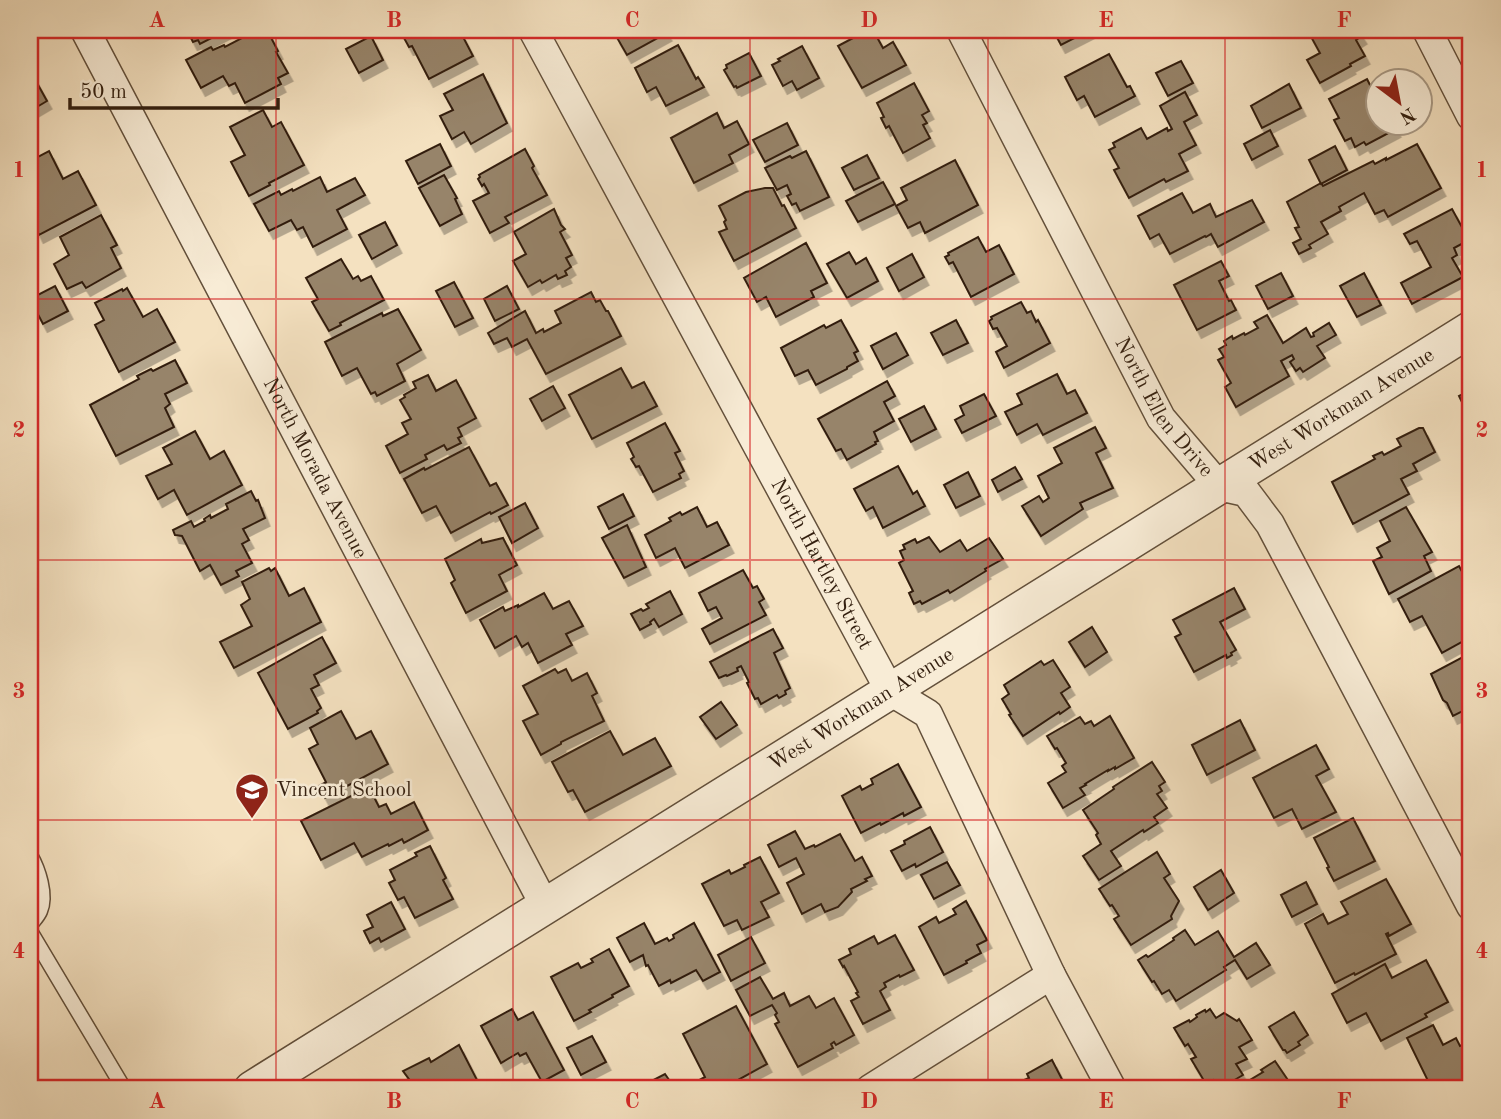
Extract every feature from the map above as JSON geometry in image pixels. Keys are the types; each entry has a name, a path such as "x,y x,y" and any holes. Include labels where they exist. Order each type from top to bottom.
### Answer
{"street":[{"name":"North Morada Avenue","path":"85,30 545,906"},
{"name":"North Hartley Street","path":"533,30 890,691"},
{"name":"North Ellen Drive","path":"961,30 1161,418 1219,486 1246,492 1270,524 1471,906"},
{"path":"1427,30 1471,116"},
{"name":"West Workman Avenue","path":"252,1089 1471,329"},
{"path":"890,691 928,714 1051,975 1112,1089"},
{"path":"870,1089 1051,975"}],"lane":[{"path":"30,855 41,885 41,909 30,926"},
{"path":"30,931 123,1087"}],"building":[{"path":"187,30 227,30 200,44 198,40 193,42"},
{"path":"257,30 267,30 288,73 278,78 281,84 245,103 235,83 229,86 223,76 201,88 186,60 211,47 213,50 224,45 225,47"},
{"path":"419,30 451,30 454,36 461,33 473,56 429,79 412,46 409,47 404,38"},
{"path":"625,30 665,30 667,33 627,55 616,36"},
{"path":"873,30 883,48 893,42 906,65 862,88 838,46"},
{"path":"1053,30 1090,30 1061,45"},
{"path":"1316,30 1358,30 1362,36 1356,40 1365,56 1320,83 1307,60 1320,53 1309,33"},
{"path":"371,36 383,60 359,73 346,49"},
{"path":"678,45 696,79 698,77 704,87 666,106 656,87 647,92 635,68"},
{"path":"802,46 819,78 797,90 792,81 783,86 772,65"},
{"path":"749,53 761,76 734,87 724,70 726,65"},
{"path":"1109,54 1135,96 1095,117 1084,96 1077,100 1065,77"},
{"path":"1181,61 1193,83 1168,96 1156,73"},
{"path":"32,74 47,101 30,111 30,75"},
{"path":"483,74 507,123 471,144 464,132 452,139 440,116 453,110 444,94"},
{"path":"1364,81 1364,136 1383,136 1366,145 1364,142 1355,147 1351,138 1345,141 1334,120 1339,118 1329,99"},
{"path":"914,83 929,111 922,115 927,123 923,125 930,138 903,153 889,126 886,128 877,103"},
{"path":"1289,84 1301,108 1262,128 1251,106"},
{"path":"1185,92 1197,115 1184,122 1196,145 1179,154 1188,171 1166,182 1164,179 1129,198 1114,170 1119,168 1109,150 1115,147 1113,143 1141,128 1147,139 1167,128 1168,131 1172,129 1160,106"},
{"path":"263,110 272,127 281,122 304,165 249,196 231,162 245,155 230,127"},
{"path":"717,113 724,128 737,121 749,144 729,155 733,163 694,183 671,138"},
{"path":"787,123 798,145 765,162 753,140"},
{"path":"1270,130 1278,146 1252,160 1244,144"},
{"path":"440,144 451,166 418,184 406,161"},
{"path":"1417,144 1441,188 1388,217 1384,210 1375,214 1364,193 1339,207 1341,211 1321,222 1328,234 1299,254 1293,243 1301,239 1295,228 1299,227 1287,202 1321,183 1323,186 1373,161 1375,164 1386,160"},
{"path":"1335,146 1347,170 1321,184 1309,160"},
{"path":"525,149 547,195 505,217 509,223 490,233 473,201 489,193 478,179 479,175"},
{"path":"49,151 63,179 78,171 96,205 39,235 30,216 30,161"},
{"path":"806,151 829,197 800,211 796,203 792,205 787,196 791,194 787,185 777,190 765,168"},
{"path":"867,155 879,178 854,190 842,168"},
{"path":"955,160 978,205 925,233 920,222 908,228 896,206 907,200 901,188"},
{"path":"444,175 457,198 455,199 462,214 440,226 419,188"},
{"path":"320,177 327,192 355,178 365,195 337,210 347,229 313,247 303,227 297,230 291,220 269,231 254,204 279,191 281,195 292,189 293,191"},
{"path":"883,182 895,204 858,222 846,201"},
{"path":"773,188 796,228 734,261 719,232 727,229 719,206 746,192"},
{"path":"1182,193 1193,213 1210,204 1216,217 1252,200 1264,222 1218,247 1211,234 1170,254 1159,234 1150,239 1138,216"},
{"path":"554,209 565,229 560,232 572,255 566,258 571,267 565,271 567,275 558,279 556,275 528,287 513,261 526,254 514,232"},
{"path":"1452,209 1469,240 1454,248 1457,255 1452,258 1463,277 1412,304 1401,283 1431,267 1417,241 1410,244 1404,234"},
{"path":"101,215 117,245 111,248 121,268 86,288 82,282 67,289 54,264 69,255 60,237"},
{"path":"385,222 397,245 372,259 359,235"},
{"path":"978,237 986,252 999,245 1014,274 971,297 953,262 949,264 945,257"},
{"path":"806,243 827,283 811,291 814,297 776,317 766,297 757,302 744,278"},
{"path":"849,252 856,264 866,258 878,281 847,298 827,264"},
{"path":"912,254 924,277 899,291 887,268"},
{"path":"341,259 353,279 358,276 361,281 371,276 384,300 329,331 312,302 318,299 306,278"},
{"path":"1221,261 1229,276 1219,281 1236,310 1197,330 1174,285"},
{"path":"1281,273 1293,296 1268,309 1256,286"},
{"path":"1364,273 1381,305 1357,317 1340,286"},
{"path":"454,282 473,318 455,327 436,291"},
{"path":"55,286 68,311 43,324 30,299"},
{"path":"507,286 519,309 495,321 484,299"},
{"path":"127,288 143,317 157,309 175,342 119,372 95,325 104,320 95,303"},
{"path":"591,292 596,302 600,300 608,311 621,336 546,374 527,339 512,347 507,338 494,344 488,333 525,311 536,333 543,329 544,332 561,323 555,311"},
{"path":"1021,302 1027,313 1031,311 1036,322 1038,320 1050,343 1004,368 996,352 1007,346 997,328 993,329 989,321 991,317"},
{"path":"398,309 421,350 397,364 405,381 377,396 375,392 371,394 357,368 342,376 325,342 382,313 383,316"},
{"path":"1267,315 1283,343 1306,328 1311,337 1314,336 1313,333 1329,323 1336,335 1317,346 1325,358 1303,372 1300,368 1296,371 1290,362 1294,359 1292,355 1281,361 1289,376 1236,407 1225,387 1231,383 1218,360 1224,357 1219,349 1226,345 1224,341 1232,336 1233,339 1258,328 1254,322"},
{"path":"841,320 858,351 854,353 858,361 816,385 808,370 795,376 781,348 824,325 826,328"},
{"path":"956,320 968,343 943,355 931,333"},
{"path":"896,333 908,355 883,369 871,346"},
{"path":"175,360 187,383 165,394 170,404 165,408 174,427 116,456 90,405 139,379 137,376"},
{"path":"621,368 632,388 644,382 657,406 592,439 569,395"},
{"path":"1057,374 1067,394 1075,390 1087,413 1043,435 1037,424 1017,435 1005,412 1022,404 1017,394"},
{"path":"428,375 436,391 456,380 476,418 458,428 462,436 458,438 461,443 447,450 444,445 425,455 427,459 400,473 386,446 408,434 402,423 411,419 400,400 416,388 413,382"},
{"path":"887,381 895,396 884,402 894,421 874,432 878,441 876,444 847,460 841,449 836,451 818,419"},
{"path":"553,386 565,408 542,421 530,399"},
{"path":"1471,390 1471,421 1459,396"},
{"path":"984,394 996,416 962,433 955,420 964,415 960,406"},
{"path":"924,406 936,429 911,442 899,419"},
{"path":"665,423 680,451 675,453 684,471 679,474 681,478 653,492 639,466 636,467 631,459 634,457 627,443"},
{"path":"1095,427 1106,448 1096,453 1113,488 1080,503 1083,509 1041,536 1022,506 1039,496 1043,502 1049,498 1038,476 1062,463 1054,448"},
{"path":"1423,428 1435,452 1413,464 1417,471 1401,479 1409,494 1353,524 1332,482 1375,459 1373,456 1382,452 1384,455 1401,446 1397,439"},
{"path":"195,431 210,459 224,451 242,485 187,515 174,490 158,499 146,476 172,464 163,448"},
{"path":"469,447 490,486 496,483 508,505 451,533 436,506 422,513 404,479"},
{"path":"898,466 913,494 917,491 925,506 883,528 873,507 866,511 854,489"},
{"path":"1015,467 1022,479 998,492 992,480"},
{"path":"968,472 980,496 956,508 944,485"},
{"path":"251,491 265,518 243,529 249,540 242,544 252,563 236,571 239,576 221,585 210,565 200,571 182,536 175,535 173,530 191,521 194,527 210,515 211,518 228,509 226,504"},
{"path":"623,494 634,516 609,529 598,507"},
{"path":"525,503 538,528 512,543 499,517"},
{"path":"697,507 707,527 717,522 729,545 685,568 675,548 656,558 645,535 671,521 669,518 680,512 682,515"},
{"path":"1406,507 1432,552 1424,556 1431,571 1389,594 1373,561 1382,557 1377,548 1390,541 1380,521"},
{"path":"627,525 646,567 624,578 602,538"},
{"path":"929,537 940,552 960,540 967,551 989,538 1003,559 950,593 948,590 922,604 920,601 914,604 909,593 913,591 899,563 904,560 900,551 905,549 903,545 915,539 917,543"},
{"path":"503,538 517,565 499,575 507,591 466,613 451,583 455,580 445,559 481,539 482,543"},
{"path":"1471,558 1471,576 1464,562"},
{"path":"1459,566 1467,581 1471,582 1471,611 1463,615 1471,637 1442,653 1422,616 1410,622 1398,599"},
{"path":"269,568 271,571 275,568 289,596 304,588 321,622 234,668 220,642 252,626 241,605 250,599 242,582"},
{"path":"743,570 753,588 757,586 764,599 759,602 766,615 710,644 702,629 722,618 716,607 708,611 699,593"},
{"path":"1234,588 1245,609 1220,622 1236,650 1227,658 1226,655 1194,672 1175,637 1181,634 1173,620"},
{"path":"670,591 682,614 659,627 654,619 640,630 631,614 649,608 646,604"},
{"path":"544,593 553,609 569,601 583,626 566,634 572,645 538,663 528,643 522,647 516,636 495,648 480,620 503,607 505,611 518,607"},
{"path":"1092,627 1107,652 1085,667 1069,642"},
{"path":"773,629 783,648 774,653 790,688 779,698 777,695 761,704 758,698 755,699 741,666 737,668 738,671 719,678 710,662"},
{"path":"322,637 336,663 314,675 319,685 311,689 321,708 318,713 288,729 258,673"},
{"path":"1471,645 1471,707 1453,716 1431,674 1467,655 1463,649"},
{"path":"1053,660 1070,687 1061,693 1070,707 1023,736 1002,699 1009,694 1004,685 1041,661 1044,665"},
{"path":"555,669 558,673 566,669 572,681 587,673 597,693 592,696 604,721 541,755 523,721 538,714 523,686"},
{"path":"721,702 737,725 716,739 700,717"},
{"path":"341,711 356,739 371,731 388,764 325,798 319,786 326,782 309,749 318,744 310,728"},
{"path":"1110,716 1134,758 1085,784 1080,788 1085,795 1063,808 1048,783 1066,772 1062,766 1066,763 1047,736 1080,717 1085,724 1091,721 1094,726"},
{"path":"1240,720 1255,750 1207,775 1192,745"},
{"path":"610,731 623,755 655,738 671,766 585,812 573,790 568,792 552,762"},
{"path":"1316,745 1329,769 1316,776 1336,812 1302,829 1292,809 1274,818 1253,778"},
{"path":"1152,762 1165,782 1159,786 1162,791 1157,794 1167,808 1154,817 1158,823 1111,851 1121,866 1099,880 1083,856 1101,844 1096,835 1098,833 1083,810"},
{"path":"898,764 921,807 861,833 842,796 860,786 862,790 873,784 871,779"},
{"path":"369,787 379,807 386,804 391,814 414,802 428,830 404,843 402,839 362,857 354,843 321,860 301,821"},
{"path":"1353,818 1375,861 1334,881 1314,838"},
{"path":"930,827 943,852 916,867 915,864 902,871 891,851"},
{"path":"795,831 805,849 814,845 815,847 840,834 855,861 862,857 872,876 851,889 852,892 838,907 825,912 821,904 802,914 787,883 804,874 796,858 779,867 768,845"},
{"path":"430,846 453,899 415,918 404,897 398,900 389,883 395,880 390,870"},
{"path":"1157,852 1170,874 1164,878 1179,901 1172,919 1131,945 1114,919 1119,916 1099,889"},
{"path":"760,857 779,893 761,902 769,917 742,930 737,920 724,926 702,884 729,870 731,874"},
{"path":"947,862 960,885 934,899 921,875"},
{"path":"1221,870 1234,893 1208,910 1194,887"},
{"path":"1386,879 1411,924 1389,936 1386,934 1396,954 1335,983 1305,924 1323,914 1328,924 1348,914 1341,902"},
{"path":"1306,882 1317,904 1292,917 1281,895"},
{"path":"966,901 987,940 977,945 981,953 944,975 919,927 936,917 939,923 956,914 953,909"},
{"path":"391,902 405,929 381,942 379,938 370,943 364,931 373,927 367,915"},
{"path":"644,923 655,944 667,938 669,941 674,938 673,935 694,923 720,972 703,981 696,970 659,986 648,965 646,966 643,955 630,962 617,938"},
{"path":"1185,930 1195,945 1218,931 1234,957 1256,943 1270,965 1247,979 1235,960 1224,967 1226,970 1176,1001 1169,990 1162,994 1138,960 1146,955 1148,957"},
{"path":"895,935 914,970 884,983 886,987 880,991 890,1010 863,1024 851,1001 859,997 856,993 858,992 839,960 851,954 849,949 874,936 878,944"},
{"path":"751,937 765,963 731,981 718,955"},
{"path":"609,949 629,986 574,1021 551,977 578,963 581,968"},
{"path":"1426,960 1448,1002 1425,1014 1427,1017 1381,1041 1366,1013 1347,1023 1332,994 1385,964 1392,978"},
{"path":"760,977 773,999 784,993 790,1006 809,996 816,1008 834,998 854,1035 836,1045 834,1042 831,1044 833,1048 798,1067 775,1024 779,1022 772,1005 750,1016 736,990"},
{"path":"736,1006 767,1064 727,1086 728,1089 690,1089 688,1086 705,1077 683,1034"},
{"path":"512,1009 518,1020 533,1012 564,1070 542,1082 526,1053 520,1056 518,1053 501,1063 481,1026"},
{"path":"1210,1009 1216,1018 1224,1013 1237,1021 1239,1019 1252,1040 1239,1047 1247,1059 1236,1064 1243,1075 1219,1089 1213,1080 1206,1084 1191,1059 1196,1057 1188,1044 1185,1046 1174,1028 1189,1020 1190,1022 1196,1015"},
{"path":"1294,1012 1308,1035 1298,1042 1300,1045 1287,1053 1269,1027"},
{"path":"1433,1025 1443,1045 1456,1038 1460,1046 1469,1042 1471,1082 1457,1089 1440,1089 1436,1082 1430,1085 1407,1038"},
{"path":"592,1036 606,1062 581,1075 567,1048"},
{"path":"459,1045 477,1080 462,1089 413,1089 414,1086 403,1071 429,1058 431,1062"},
{"path":"1052,1060 1067,1089 1002,1089 1029,1078 1027,1074"},
{"path":"1275,1061 1294,1089 1235,1089 1263,1072 1261,1070"},
{"path":"665,1074 673,1089 636,1089"},
{"path":"517,1083 520,1089 505,1089"}],"place":[{"name":"Vincent School","path":"252,820"}]}
